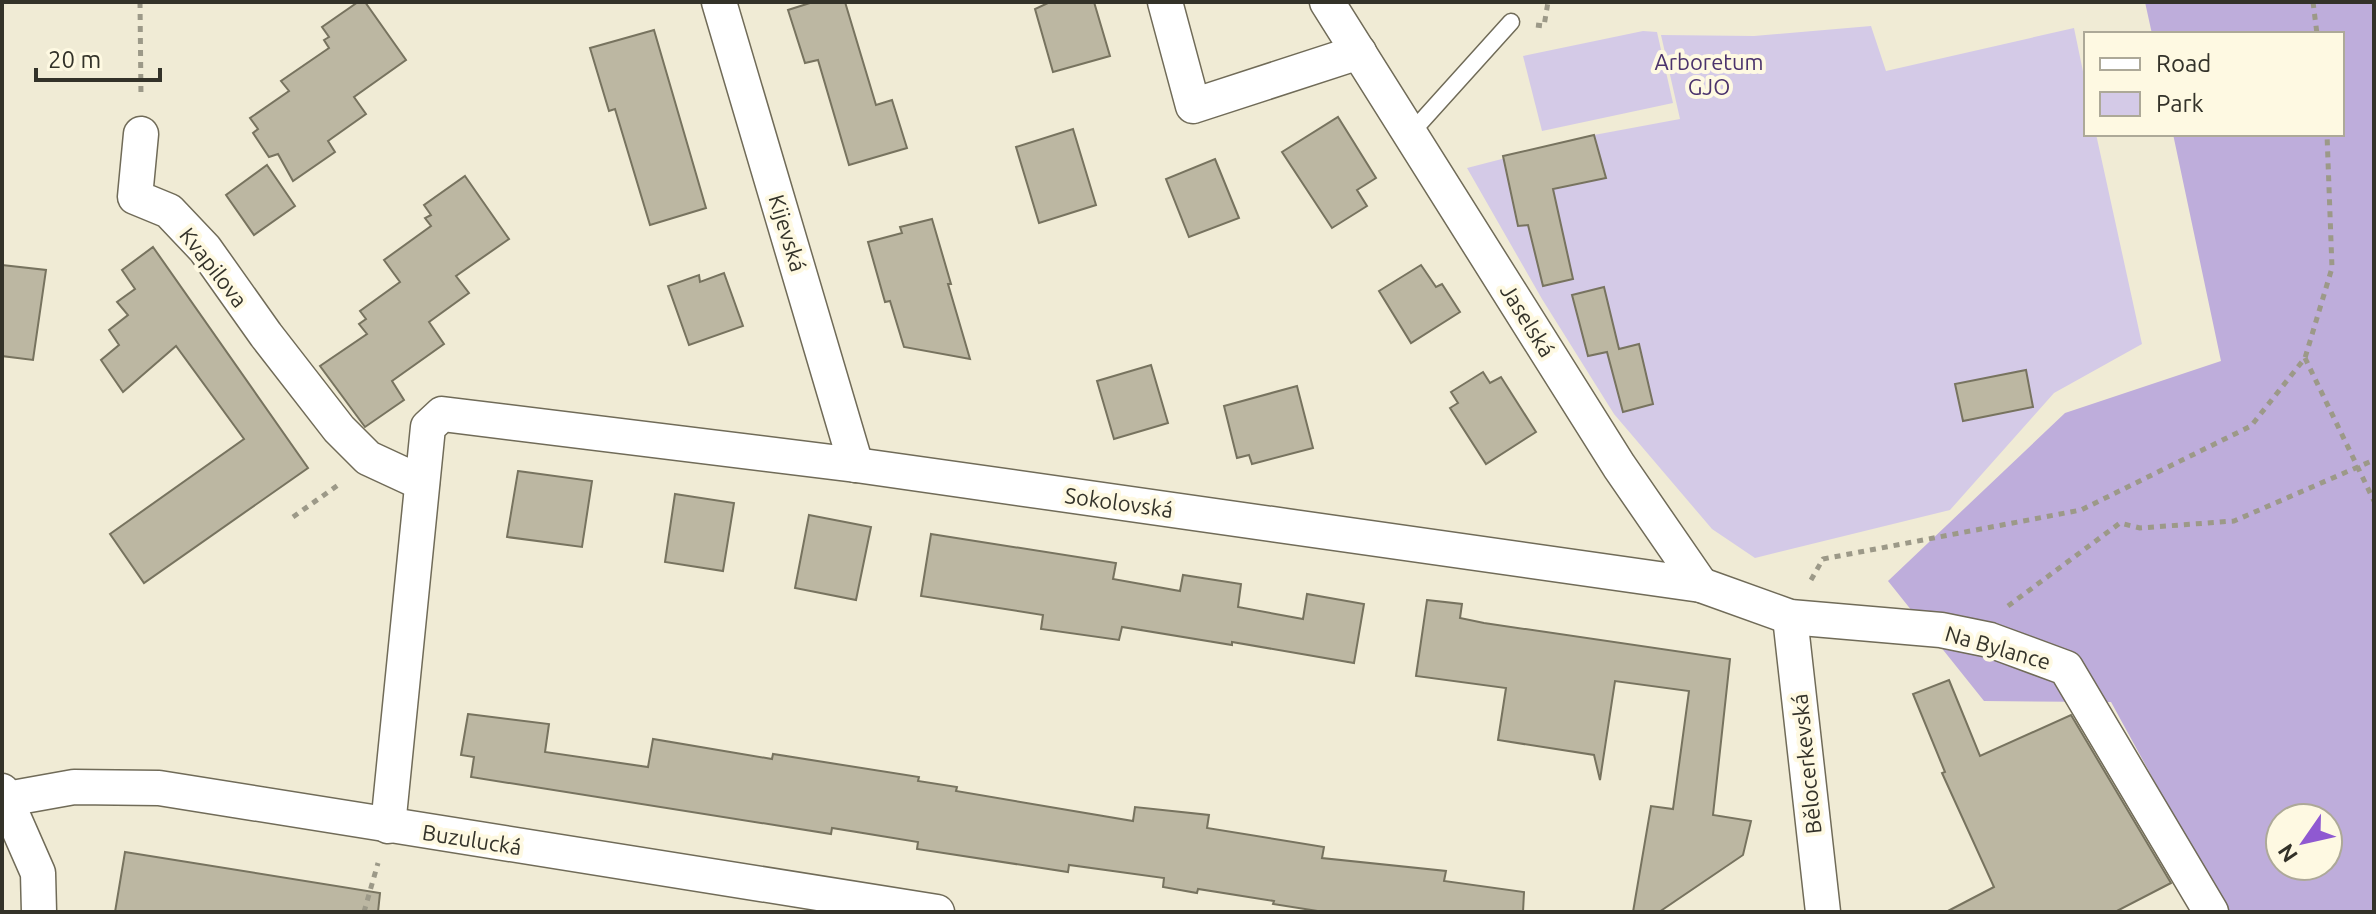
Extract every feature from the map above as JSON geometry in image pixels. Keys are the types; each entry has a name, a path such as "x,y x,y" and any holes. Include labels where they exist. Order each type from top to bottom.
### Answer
{"street":[{"name":"Kijevská","path":"719,2 856,465"},
{"path":"1165,2 1193,106 1359,52"},
{"name":"Jaselská","path":"1327,2 1619,466 1701,585"},
{"name":"Kvapilova","path":"141,134 135,197 169,211 205,249 266,335 339,429 368,458 422,483"},
{"name":"Sokolovská","path":"422,483 428,427 442,414 856,465 1701,585 1790,617"},
{"path":"388,826 422,483"},
{"name":"Na Bylance","path":"1790,617 1941,630 2001,644 2066,668 2211,912"},
{"name":"Bělocerkevská","path":"1790,617 1823,912"},
{"name":"Buzulucká","path":"4,798 74,787 159,788 937,912"},
{"path":"4,798 38,873 39,912"}],"lane":[{"path":"1410,134 1511,22"}],"path":[{"path":"140,2 141,134"},
{"path":"2313,2 2317,32"},
{"path":"1790,617 1823,559 2081,510 2251,426 2305,358 2332,268 2327,136"},
{"path":"2305,358 2374,501"},
{"path":"1969,636 2120,523 2140,528 2234,521 2374,460"},
{"path":"293,517 349,477"},
{"path":"364,912 388,826"}],"green space":[{"name":"Arboretum GJO","path":"1871,26 1886,71 2074,28 2084,76 2084,136 2096,136 2142,344 2054,393 1950,510 1755,558 1712,529 1614,414 1542,299 1467,168 1594,135 1680,119 1661,35 1754,36"},
{"path":"1643,31 1657,32 1673,103 1542,131 1523,56"}],"shaded area":[{"path":"2145,2 2374,2 2374,912 2226,912 2111,702 1984,701 1888,581 2065,413 2221,361 2173,136 2344,136 2344,32 2152,32"}],"building":[{"path":"358,2 365,2 406,60 354,97 366,114 328,141 335,152 293,181 278,154 269,157 253,133 258,129 250,118 289,91 281,81 329,48 324,40 329,37 322,27"},
{"path":"813,2 845,2 876,105 892,100 907,148 849,165 818,60 805,63 788,10"},
{"path":"1050,2 1094,2 1110,56 1053,72 1035,9"},
{"path":"654,30 706,208 650,225 615,109 609,111 590,48"},
{"path":"1338,117 1376,178 1357,190 1367,206 1332,228 1282,152"},
{"path":"1073,129 1096,205 1039,223 1016,147"},
{"path":"1594,135 1606,178 1553,189 1573,279 1543,286 1528,225 1518,226 1503,156"},
{"path":"1215,159 1239,218 1189,237 1166,179"},
{"path":"267,165 295,206 254,235 226,195"},
{"path":"465,176 509,239 456,276 469,293 429,322 444,344 392,381 404,400 365,427 320,366 367,334 359,324 366,319 360,311 400,282 384,260 431,226 425,218 431,215 424,205"},
{"path":"932,219 970,359 904,347 890,301 885,302 868,242 902,233 900,227"},
{"path":"153,247 308,468 144,583 110,534 244,439 176,346 123,392 101,360 119,345 109,330 128,315 117,302 135,289 122,270"},
{"path":"2,265 46,270 33,360 2,356"},
{"path":"1421,265 1436,287 1442,284 1460,312 1411,343 1379,291"},
{"path":"724,273 743,326 689,345 668,286 699,275 700,282"},
{"path":"1604,287 1619,349 1639,344 1653,404 1623,412 1607,352 1588,356 1572,295"},
{"path":"1151,365 1168,423 1114,439 1097,381"},
{"path":"2026,370 2033,407 1963,421 1955,384"},
{"path":"1483,372 1490,383 1501,377 1536,432 1486,464 1450,408 1458,403 1451,392"},
{"path":"1297,386 1313,448 1252,464 1249,455 1237,458 1224,406"},
{"path":"518,471 592,481 582,547 507,537"},
{"path":"675,494 734,503 723,571 665,562"},
{"path":"809,515 871,527 856,600 795,588"},
{"path":"931,534 1116,563 1113,579 1180,591 1183,575 1241,584 1238,607 1303,619 1307,594 1364,604 1354,663 1122,627 1119,640 1041,629 1043,615 921,596"},
{"path":"1427,600 1462,604 1460,618 1484,623 1730,659 1713,815 1751,821 1743,855 1659,912 1633,912 1651,806 1673,809 1689,691 1615,681 1600,780 1594,755 1498,740 1506,688 1416,676"},
{"path":"1949,680 1980,756 2071,715 2171,883 2115,912 1946,912 1994,887 1942,773 1945,772 1913,694"},
{"path":"468,714 549,724 545,752 648,767 653,739 772,759 773,754 919,777 918,781 957,787 956,791 1133,821 1135,807 1209,815 1207,828 1324,847 1322,858 1446,871 1444,881 1524,892 1523,912 1324,912 1198,889 1197,893 1163,887 1164,878 1069,865 1068,872 917,849 918,842 832,828 831,834 471,777 474,757 461,755"},
{"path":"125,852 380,893 378,912 115,912"}]}
